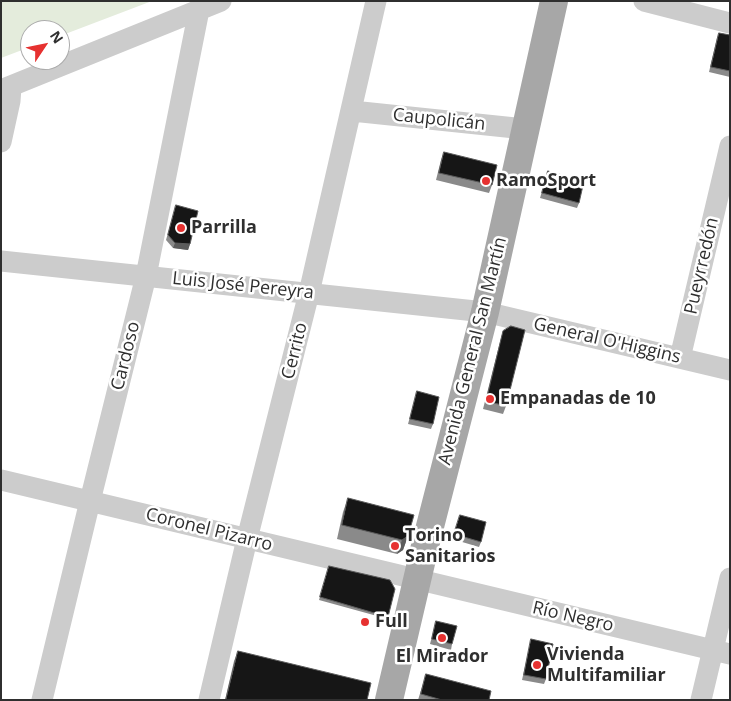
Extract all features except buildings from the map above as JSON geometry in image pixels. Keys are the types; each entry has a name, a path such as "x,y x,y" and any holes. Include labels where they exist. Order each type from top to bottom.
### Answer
{"main road":[{"name":"Avenida General San Martín","path":"389,700 417,580 485,312 554,1"}],"street":[{"path":"1,142 10,101 6,89 221,1"},
{"name":"Cerrito","path":"209,700 247,539 309,293 376,1"},
{"path":"644,1 730,23"},
{"name":"Cardoso","path":"42,700 146,276 199,10"},
{"name":"Caupolicán","path":"352,111 525,129"},
{"name":"Pueyrredón","path":"680,358 730,146"},
{"name":"Luis José Pereyra","path":"1,261 485,312"},
{"name":"General O'Higgins","path":"485,312 730,370"},
{"name":"Coronel Pizarro","path":"1,480 417,580"},
{"path":"701,700 721,652 730,578"},
{"name":"Río Negro","path":"417,580 721,652"}],"green space":[{"path":"1,1 152,1 70,32 70,20 20,20 20,51 1,58"}],"place":[{"name":"RamoSport","path":"486,181"},
{"name":"Parrilla","path":"181,228"},
{"name":"Empanadas de 10","path":"490,399"},
{"name":"Torino Sanitarios","path":"395,546"},
{"name":"Full","path":"365,622"},
{"name":"El Mirador","path":"442,638"},
{"name":"Vivienda Multifamiliar","path":"537,665"}]}
